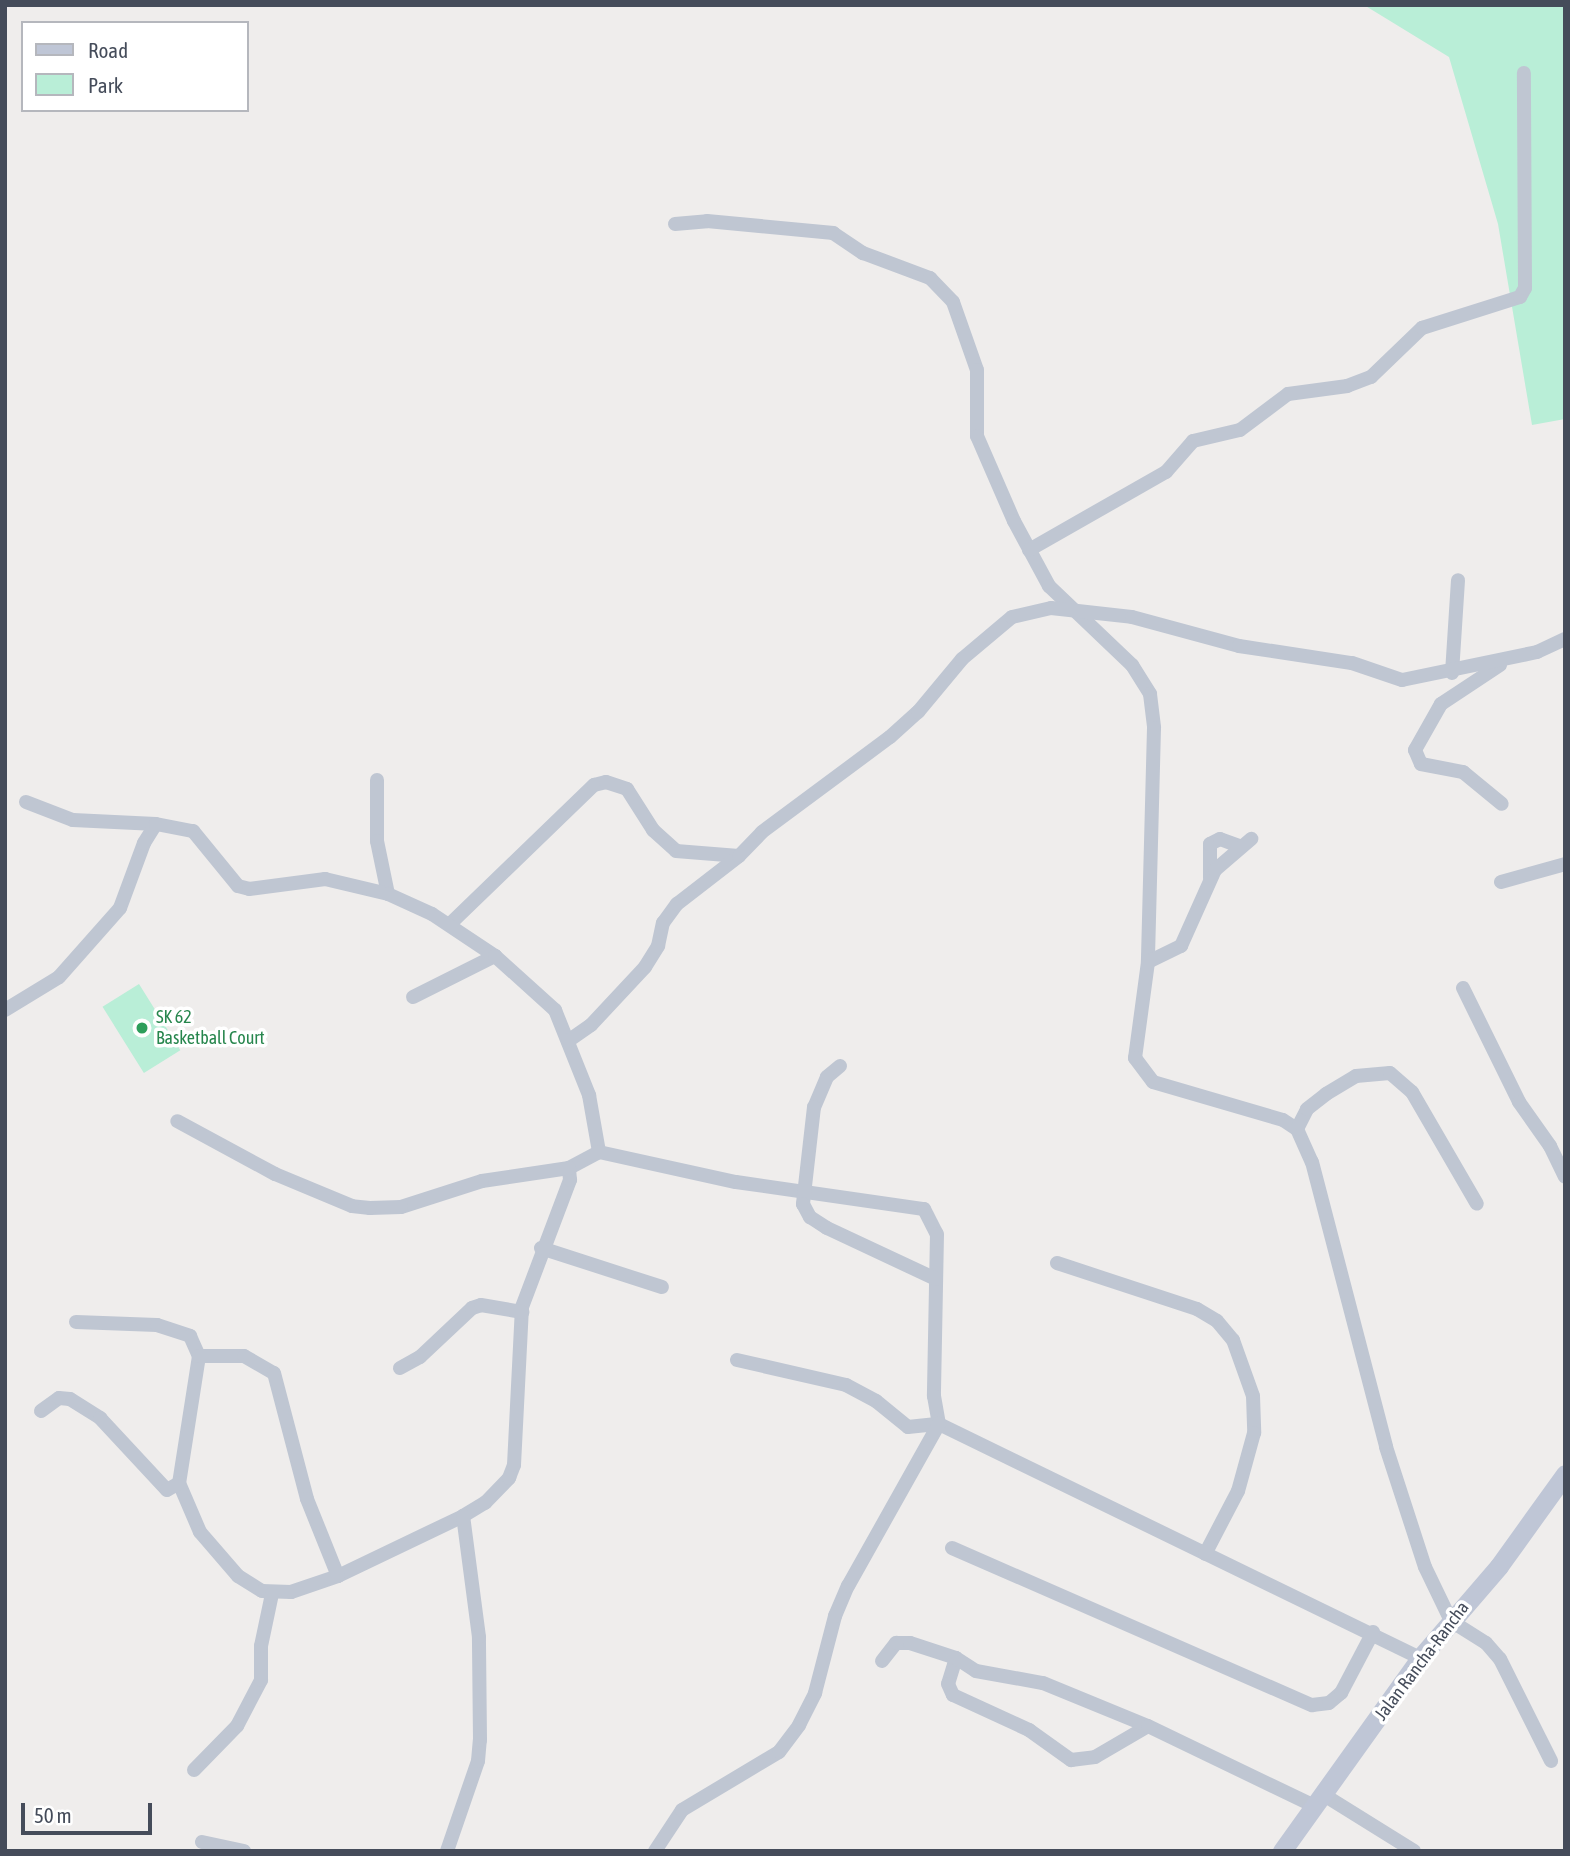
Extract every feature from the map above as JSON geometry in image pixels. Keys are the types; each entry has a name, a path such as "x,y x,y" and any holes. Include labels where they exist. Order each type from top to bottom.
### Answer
{"main road":[{"name":"Jalan Rancha-Rancha","path":"1282,1851 1420,1658 1499,1566 1565,1474"}],"street":[{"path":"1029,550 1167,472 1193,441 1240,430 1288,394 1347,386 1371,377 1422,328 1520,297 1525,288 1524,74"},
{"path":"675,224 707,221 833,233 863,253 930,278 943,287 964,328 977,370 977,436 1029,550 1049,586 1144,679 1154,710 1149,962 1134,1043 1141,1070 1153,1082 1172,1090 1283,1120 1297,1129 1312,1162 1386,1447 1424,1567 1451,1620 1486,1643 1500,1659 1551,1761"},
{"path":"1452,673 1458,580"},
{"path":"568,1041 591,1025 645,967 658,946 663,923 677,904 739,856 762,832 890,737 918,712 962,659 1012,617 1051,608 1132,617 1239,646 1352,663 1402,680 1452,673 1507,660 1565,639"},
{"path":"1502,804 1463,772 1421,764 1415,750 1441,704 1507,660"},
{"path":"377,780 377,841 388,894"},
{"path":"451,923 594,785 606,782 627,789 653,831 676,851 739,856"},
{"path":"26,802 74,820 156,824 194,831 238,886 249,889 325,880 388,894 451,923 495,956 555,1010 589,1096 599,1152"},
{"path":"5,1010 59,977 120,908 144,843 156,824"},
{"path":"1149,962 1181,946 1190,934 1210,878 1209,844 1220,839 1245,843 1210,878"},
{"path":"1501,881 1565,864"},
{"path":"413,998 495,956"},
{"path":"1463,988 1519,1102 1550,1146 1565,1177"},
{"path":"840,1066 827,1077 814,1107 802,1190 803,1205 819,1222 936,1279"},
{"path":"1297,1129 1307,1108 1326,1094 1356,1076 1390,1073 1412,1092 1477,1205"},
{"path":"177,1121 275,1174 352,1206 401,1207 481,1181 569,1168 599,1152 736,1182 923,1209 937,1234 934,1396 939,1424 848,1586 835,1616 816,1693 799,1725 779,1752 682,1810 655,1851"},
{"path":"76,1322 176,1329 190,1336 199,1356 179,1483 207,1540 238,1576 272,1594 338,1576 463,1516 497,1492 514,1465 522,1312 541,1248 570,1180 569,1168"},
{"path":"541,1248 662,1287"},
{"path":"1057,1263 1197,1309 1217,1321 1233,1340 1252,1396 1254,1433 1238,1491 1205,1554"},
{"path":"400,1368 420,1357 472,1308 481,1305 522,1312"},
{"path":"199,1356 244,1356 274,1373 307,1499 338,1576"},
{"path":"737,1360 846,1385 876,1401 908,1427 939,1424 1205,1554 1373,1632 1420,1658"},
{"path":"41,1411 59,1398 70,1399 100,1418 167,1490 179,1483"},
{"path":"447,1851 478,1760 480,1740 480,1637 463,1516"},
{"path":"952,1548 1312,1704 1329,1703 1341,1693 1373,1632"},
{"path":"194,1770 236,1726 261,1680 261,1646 272,1594"},
{"path":"882,1661 896,1643 928,1647 956,1658 976,1671 1043,1684 1149,1726 1318,1800 1414,1851"},
{"path":"956,1658 948,1684 953,1695 1029,1730 1071,1760 1095,1757 1149,1726"},
{"path":"202,1842 244,1851"}],"green space":[{"path":"1364,5 1565,5 1565,419 1532,425 1498,224 1449,57"},
{"name":"SK 62 Basketball Court","path":"139,984 180,1050 144,1073 103,1007"}],"place":[{"name":"SK 62 Basketball Court","path":"142,1028"}]}
